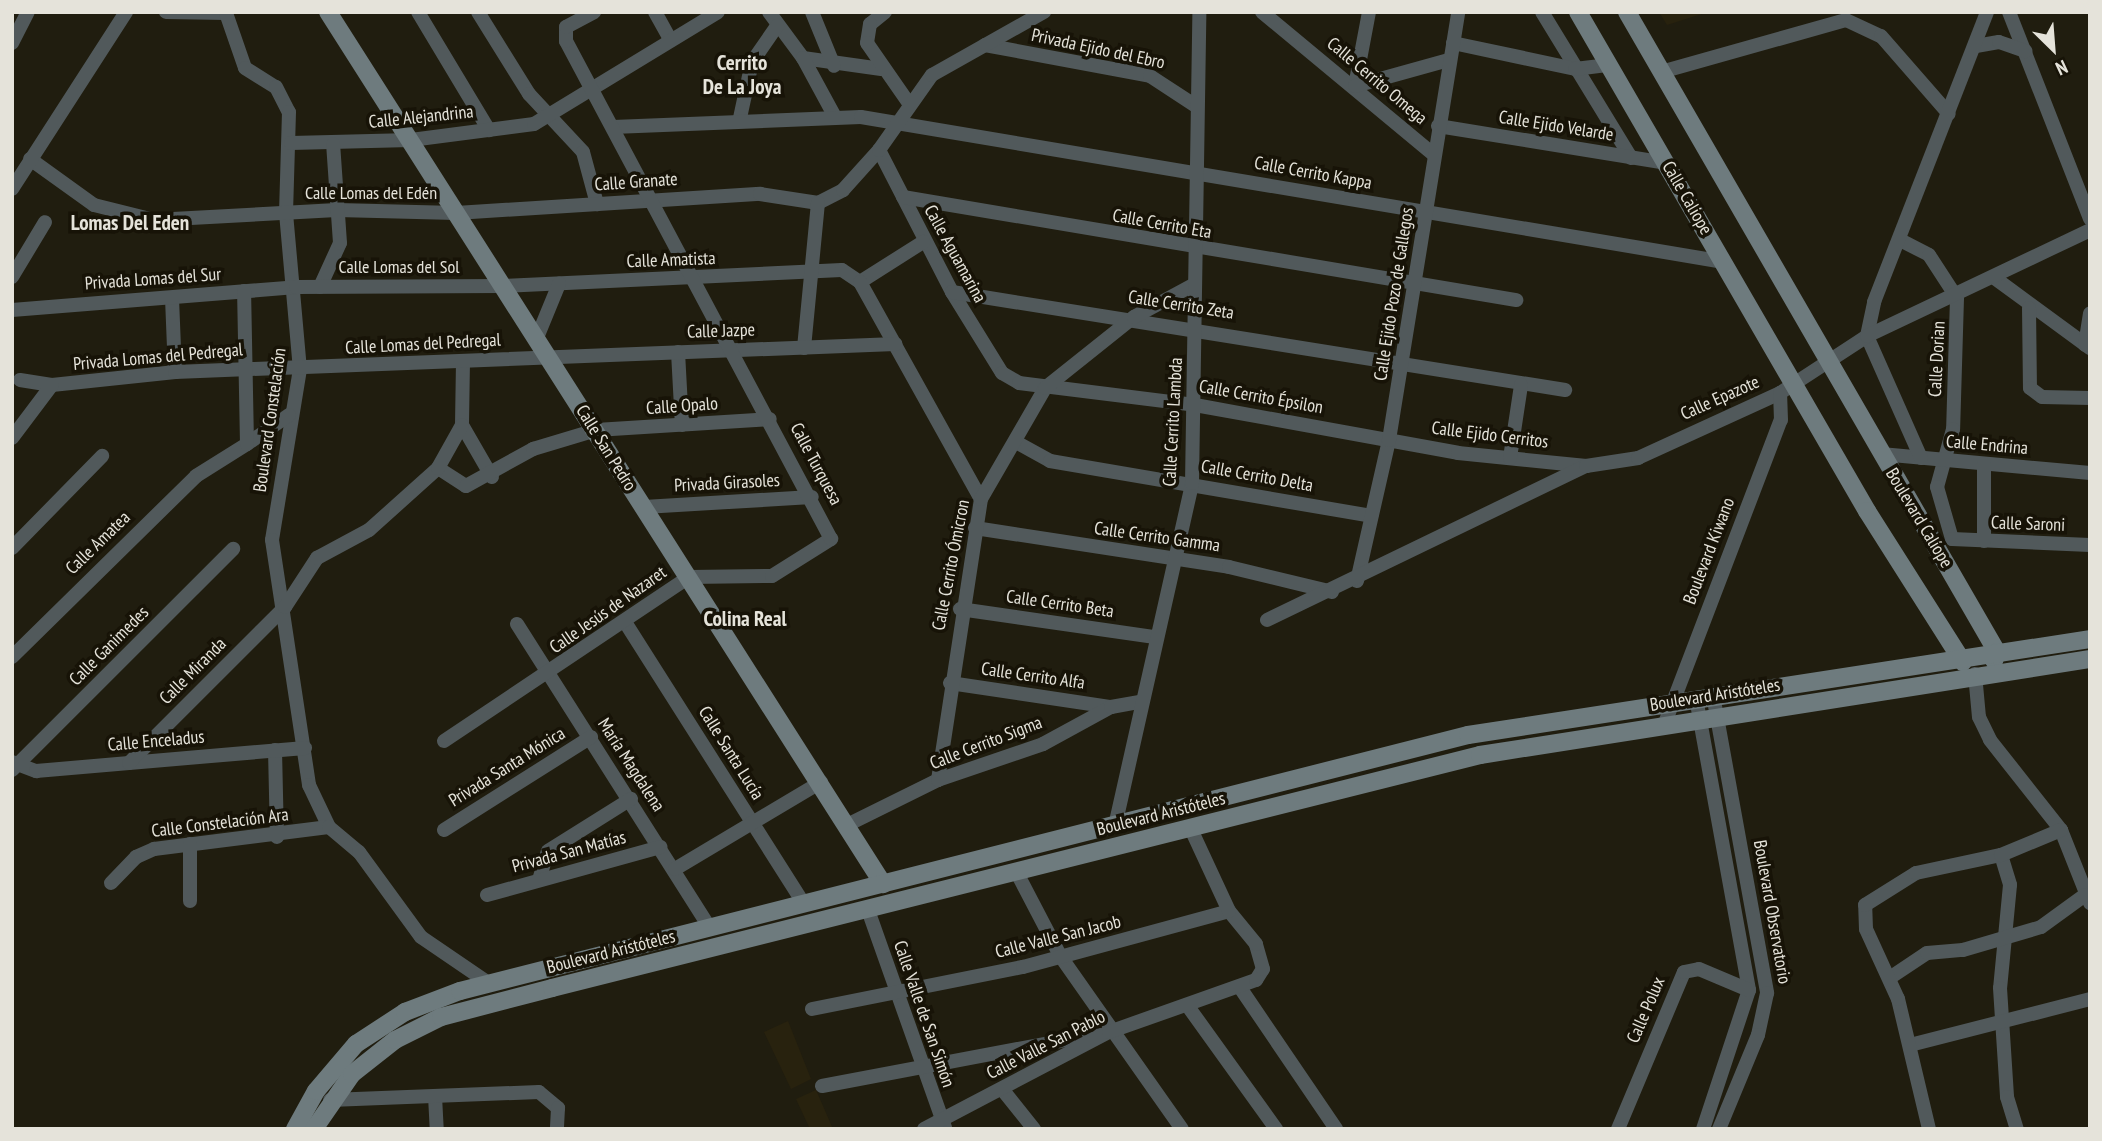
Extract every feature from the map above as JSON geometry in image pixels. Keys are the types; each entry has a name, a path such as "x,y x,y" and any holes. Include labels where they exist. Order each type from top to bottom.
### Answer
{"street":[{"path":"12,43 28,12"},
{"path":"12,189 126,12"},
{"name":"Boulevard Constelación","path":"166,12 227,13 245,68 287,103 291,143 286,212 296,287 300,369 289,415 272,540 285,607 309,785 329,827"},
{"name":"Calle San Pedro","path":"327,12 821,782 883,884"},
{"path":"418,12 489,130"},
{"path":"478,12 529,94 554,117 583,152 597,204"},
{"name":"Calle Turquesa","path":"594,12 566,27 565,37 653,201 690,278 831,534 808,555 758,579 689,578"},
{"path":"655,12 670,38"},
{"path":"554,117 670,38 718,12"},
{"path":"769,12 803,58 835,117"},
{"path":"812,12 834,66"},
{"path":"885,12 867,35 881,69 908,102"},
{"path":"804,348 809,273 818,203 843,190 879,150 908,102 932,75 1044,12"},
{"name":"Calle Cerrito Lambda","path":"1115,826 1140,702 1192,483 1196,326 1192,249 1199,12"},
{"name":"Calle Cerrito Omega","path":"1262,12 1355,86 1434,155"},
{"path":"1281,27 1284,12"},
{"path":"1369,12 1355,86 1449,60"},
{"name":"Calle Ejido Pozo de Gallegos","path":"1357,581 1389,440 1416,286 1438,126 1458,12"},
{"path":"1542,12 1631,158"},
{"name":"Calle Caliope","path":"1578,12 1796,383"},
{"path":"1627,12 1829,363"},
{"path":"1921,458 1867,336 1874,302 1902,241 1987,12"},
{"path":"2009,12 2090,219"},
{"path":"1661,72 1846,20 1881,36 1949,114"},
{"path":"740,118 752,62 777,26"},
{"path":"1976,46 1999,42 2025,51"},
{"path":"1453,43 1575,69 1609,65"},
{"name":"Privada Ejido del Ebro","path":"985,45 1150,76 1196,106"},
{"path":"803,58 834,66 881,69"},
{"name":"Calle Alejandrina","path":"291,143 411,140 489,130 554,117"},
{"path":"613,127 740,118 835,117 894,122"},
{"name":"Calle Cerrito Kappa","path":"894,122 1724,262"},
{"name":"Calle Ejido Velarde","path":"1438,126 1667,163"},
{"path":"320,286 340,243 332,144"},
{"name":"Calle Aguamarina","path":"879,150 923,242 1002,373"},
{"name":"Calle Lomas del Edén","path":"30,159 94,205 154,220 337,210 456,214"},
{"name":"Calle Granate","path":"456,214 760,194 818,203"},
{"name":"Calle Cerrito Eta","path":"903,197 1192,249 1516,300"},
{"path":"12,277 46,222"},
{"name":"Calle Epazote","path":"1267,620 1357,581 1586,466 1638,458 1780,393 1867,336 1957,298 2090,229"},
{"name":"Calle Dorian","path":"1902,241 1929,255 1957,298 1947,461 1937,487 1958,540"},
{"path":"923,242 860,282 981,499"},
{"name":"Calle Amatista","path":"502,286 842,270 860,282"},
{"path":"1996,279 2029,307 2087,346 2090,313"},
{"path":"536,340 559,284"},
{"name":"Calle Cerrito Ómicron","path":"938,780 960,609 981,499 1045,388 1134,317 1195,284"},
{"name":"Calle Lomas del Sol","path":"296,287 502,286"},
{"name":"Privada Lomas del Sur","path":"12,310 296,287"},
{"path":"244,291 247,444"},
{"name":"Calle Cerrito Zeta","path":"952,292 1196,326 1402,365 1565,390"},
{"path":"172,298 175,372"},
{"path":"1874,302 1897,323"},
{"path":"2029,307 2030,388 2042,397 2090,398"},
{"name":"Calle Jazpe","path":"548,358 895,344"},
{"path":"678,352 682,425"},
{"name":"Calle Lomas del Pedregal","path":"300,369 548,358"},
{"path":"438,468 466,486 492,477 461,425 463,361"},
{"name":"Boulevard Calíope","path":"1829,363 1997,652"},
{"name":"Privada Lomas del Pedregal","path":"20,380 52,385 175,372 300,369"},
{"name":"Calle Cerrito Épsilon","path":"1002,373 1045,388 1195,405 1389,440"},
{"path":"1796,383 1957,656 1973,673 1979,717 1990,740 2062,830 2087,899 2060,918 2005,939 1927,953 1891,977"},
{"path":"1510,458 1521,384"},
{"path":"12,438 52,385"},
{"name":"Boulevard Kiwano","path":"1665,723 1781,419 1780,393"},
{"name":"Calle Amatea","path":"12,657 215,462 289,415"},
{"name":"Calle Opalo","path":"492,477 533,449 596,430 770,419"},
{"name":"Calle Miranda","path":"129,763 285,607 317,558 369,530 438,468 461,425"},
{"name":"Calle Ejido Cerritos","path":"1389,440 1586,466"},
{"name":"Calle Cerrito Delta","path":"1016,442 1050,461 1192,483 1371,516"},
{"name":"Calle Endrina","path":"1881,454 2090,473"},
{"path":"12,548 102,456"},
{"path":"1984,464 1984,541"},
{"name":"Privada Girasoles","path":"644,508 812,497"},
{"name":"Calle Cerrito Gamma","path":"975,528 1175,561 1332,592"},
{"name":"Calle Saroni","path":"1934,542 1958,540 2090,545"},
{"name":"Calle Ganimedes","path":"14,766 233,549"},
{"name":"Calle Jesús de Nazaret","path":"444,741 549,675 689,578"},
{"name":"Calle Cerrito Beta","path":"960,609 1155,637"},
{"name":"Calle Santa Lucía","path":"625,622 804,904"},
{"name":"María Magdalena","path":"517,624 675,869 704,929"},
{"path":"1985,631 2002,643 2060,638 2066,643"},
{"name":"Boulevard Aristóteles","path":"295,1129 329,1074 370,1032 420,1004 490,984 1115,826 1412,747 1957,656 2090,639"},
{"path":"1973,673 1997,652"},
{"name":"Boulevard Aristóteles","path":"316,1127 330,1100 380,1049 441,1017 1017,873 1418,768 1665,723 1973,673 2090,659"},
{"name":"Calle Cerrito Alfa","path":"950,683 1111,707"},
{"name":"Boulevard Observatorio","path":"1704,697 1766,976 1758,1035 1719,1129"},
{"name":"Calle Cerrito Sigma","path":"847,825 938,780 1043,744 1111,707 1140,702"},
{"name":"Boulevard Observatorio","path":"1703,1129 1742,1027 1749,990 1708,717"},
{"name":"Privada Santa Mónica","path":"444,830 591,737"},
{"name":"Calle Enceladus","path":"14,766 36,771 305,748"},
{"path":"275,750 277,837"},
{"path":"675,869 821,782"},
{"path":"539,880 548,850 631,799"},
{"path":"329,827 359,852 421,937 490,984"},
{"name":"Calle Constelación Ara","path":"111,883 144,852 190,844 277,837 329,827"},
{"path":"1190,827 1229,911"},
{"path":"1929,1129 1891,977 1866,929 1865,905 1916,873 2001,855 2062,830"},
{"path":"190,844 190,901"},
{"name":"Privada San Matías","path":"487,895 660,847"},
{"path":"1012,852 1017,873 1060,957 1109,1032 1182,1129"},
{"path":"2001,855 2010,885 2005,939 2007,1097 2017,1129"},
{"name":"Calle Valle de San Simón","path":"868,910 895,993 944,1125"},
{"name":"Calle Valle San Jacob","path":"812,1009 1060,957 1229,911"},
{"name":"Calle Valle San Pablo","path":"924,1129 944,1125 1002,1089 1109,1032 1241,989 1263,969 1256,944 1229,911"},
{"path":"617,972 618,950"},
{"name":"Calle Polux","path":"1619,1129 1684,972 1699,969 1749,990"},
{"path":"1241,989 1336,1129"},
{"path":"1910,1045 2004,1024 2090,999"},
{"path":"1187,1005 1276,1129"},
{"path":"1742,1027 1758,1035"},
{"path":"822,1086 921,1062 1109,1032"},
{"path":"1002,1089 1034,1129"},
{"path":"330,1100 539,1092 558,1108 557,1129"},
{"path":"435,1096 437,1129"}],"shaded area":[{"path":"1659,12 1708,12 1667,25"},
{"path":"788,1021 811,1079 791,1089 764,1032"},
{"path":"816,1090 833,1129 810,1129 796,1099"}],"district":[{"name":"Cerrito De La Joya","path":"742,75"},
{"name":"Lomas Del Eden","path":"130,223"},
{"name":"Colina Real","path":"745,619"}]}
